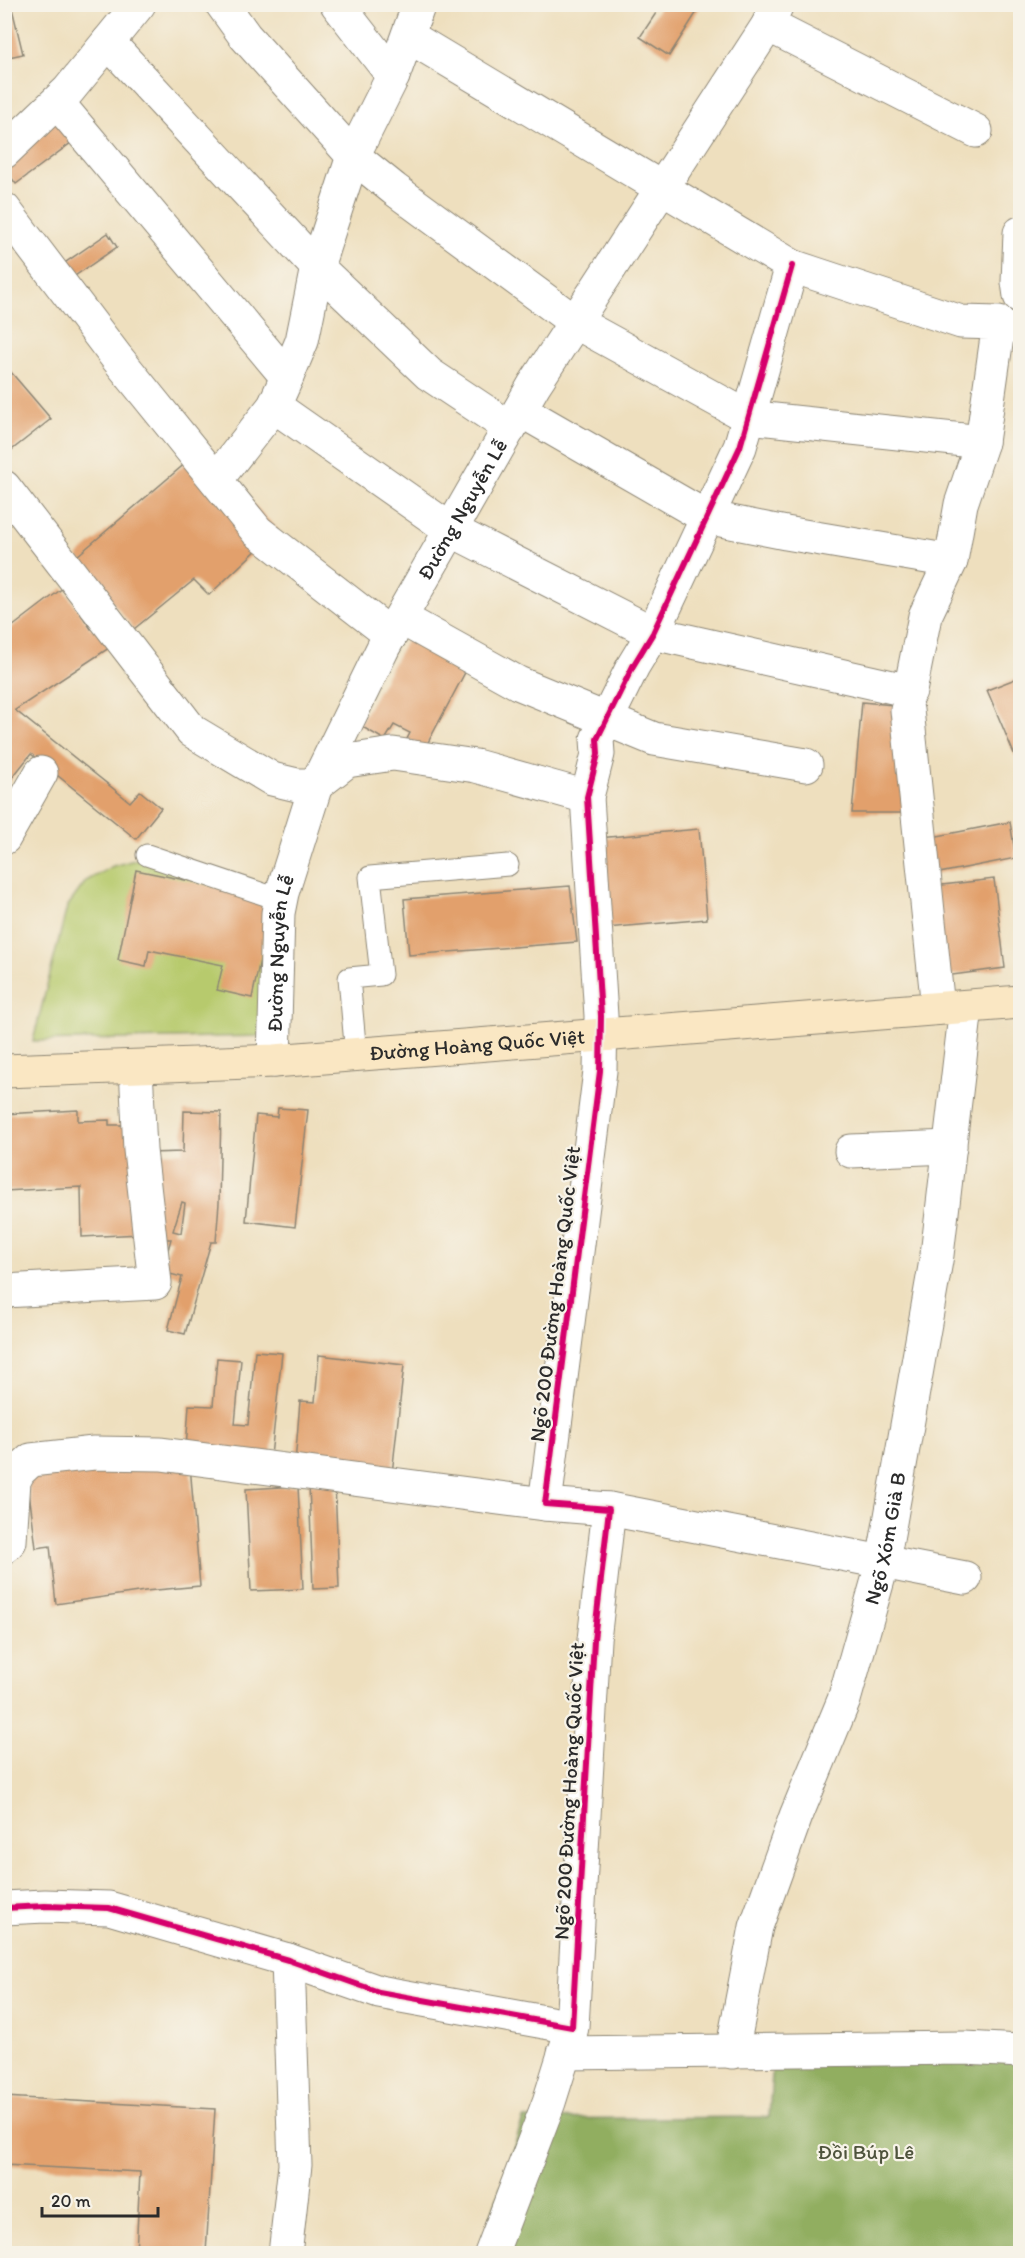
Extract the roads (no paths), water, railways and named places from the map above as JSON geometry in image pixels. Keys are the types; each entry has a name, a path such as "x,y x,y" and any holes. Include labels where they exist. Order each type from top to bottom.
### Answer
{"main road":[{"name":"Đường Hoàng Quốc Việt","path":"4,1071 274,1061 601,1037 1020,1002"}],"street":[{"path":"4,152 57,102 139,4"},
{"path":"222,4 245,36 353,156 394,189 575,322 748,417 982,442"},
{"path":"337,4 393,76"},
{"path":"216,480 274,406 287,377 302,341 317,267 353,156 393,76 419,4"},
{"path":"772,14 976,131"},
{"name":"Đường Nguyễn Lễ","path":"274,1061 276,934 281,900 316,785 396,626 515,419 772,14"},
{"path":"274,406 451,530 653,633 910,691 925,616 951,561 961,504 982,442 999,323 961,322 792,266 408,36"},
{"path":"108,42 317,267 429,375 706,517 951,561"},
{"path":"57,102 287,377"},
{"path":"4,209 117,358 257,531 396,626 518,683 654,739 806,765"},
{"path":"1020,233 1018,282 1020,296"},
{"name":"Ngõ 200 Đường Hoàng Quốc Việt","path":"545,1504 600,1071 601,1037 587,797 598,754 597,740 633,666 653,633 740,447 792,266"},
{"path":"4,487 192,731 272,779 297,785 316,785 347,761 393,754 476,766 587,797"},
{"name":"Ngõ Xóm Già B","path":"732,2052 756,1927 796,1816 844,1701 883,1562 938,1255 950,1147 952,1007 907,710"},
{"path":"4,838 41,773"},
{"path":"4,1291 155,1283 140,1150 136,1067"},
{"path":"851,1151 950,1147"},
{"path":"4,1547 10,1541 14,1481 19,1471 31,1460 94,1453 161,1454 545,1504 609,1509 965,1578"},
{"name":"Ngõ 200 Đường Hoàng Quốc Việt","path":"491,2253 549,2102 568,2040 594,1640 609,1509"},
{"path":"4,1908 45,1906 109,1908 288,1960 379,1992 568,2040 732,2052 965,2048 1020,2051"},
{"path":"285,2253 295,2165 288,1960"}],"lane":[{"path":"147,855 281,900"},
{"path":"356,1054 349,978 381,975 370,877 508,865"}],"park label":[{"name":"Đồi Búp Lê","path":"866,2152"}]}
